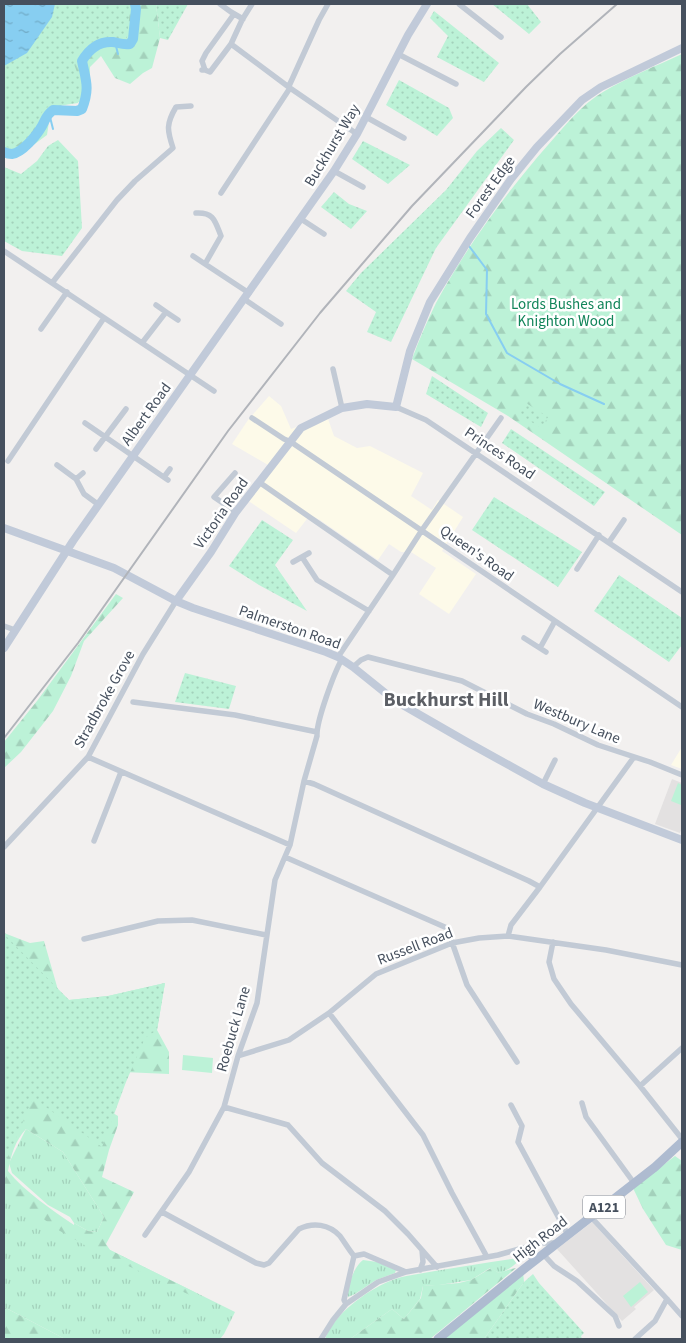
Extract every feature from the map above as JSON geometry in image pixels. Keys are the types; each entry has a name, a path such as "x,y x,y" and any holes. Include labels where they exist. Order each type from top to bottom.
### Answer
{"main road":[{"name":"High Road","path":"438,1339 555,1244 655,1167 682,1141"}],"street":[{"path":"220,4 243,19"},
{"path":"234,14 206,53 202,61 204,70 210,72 231,44 252,4"},
{"path":"221,193 289,87 328,4"},
{"name":"Buckhurst Way","path":"246,296 334,171 357,134 415,22 427,4"},
{"path":"459,4 501,36"},
{"path":"231,44 357,134"},
{"name":"Forest Edge","path":"396,407 410,351 430,302 470,238 511,179 582,100 601,86 682,48"},
{"path":"398,54 456,84"},
{"path":"52,283 117,200 135,181 173,148 168,133 170,120 176,108 191,106"},
{"path":"366,117 404,138"},
{"path":"334,171 363,187"},
{"path":"196,213 206,212 214,218 221,236 205,264"},
{"path":"301,219 324,234"},
{"path":"4,251 214,391"},
{"path":"193,256 281,324"},
{"path":"41,329 66,292"},
{"name":"Albert Road","path":"4,648 66,551 246,296"},
{"path":"156,305 178,320"},
{"path":"142,343 166,312"},
{"path":"8,461 104,318"},
{"path":"333,369 342,408"},
{"name":"Princes Road","path":"291,442 301,428 342,408 367,404 396,407 426,420 682,592"},
{"path":"96,449 107,437 126,409"},
{"name":"Roebuck Lane","path":"145,1235 200,1152 224,1107 238,1056 257,1003 275,880 290,845 317,732 340,658 368,611 422,530 501,418"},
{"name":"Queen's Road","path":"255,420 422,530 682,707"},
{"path":"85,423 166,478 170,469"},
{"name":"Victoria Road","path":"176,601 211,552 236,512 291,442"},
{"path":"57,465 76,478 84,494 99,505"},
{"path":"76,478 83,473"},
{"path":"235,474 214,497 236,512"},
{"path":"259,482 393,575"},
{"path":"609,542 624,520"},
{"name":"Palmerston Road","path":"4,528 114,568 193,608 340,658 402,705 543,784 570,797 682,840"},
{"path":"577,569 599,535"},
{"path":"293,562 309,553"},
{"path":"302,557 317,580 368,611"},
{"name":"Stradbroke Grove","path":"4,847 88,757 143,654 176,601"},
{"path":"540,648 555,621"},
{"path":"4,626 15,630"},
{"path":"524,638 546,652"},
{"name":"Westbury Lane","path":"353,667 368,657 462,681 527,714 554,724 598,745 682,775"},
{"path":"133,702 236,715 317,732"},
{"path":"88,757 290,845"},
{"path":"508,936 511,925 634,757"},
{"path":"543,784 554,760"},
{"path":"94,841 121,772"},
{"path":"304,781 540,887"},
{"path":"285,857 447,928 467,985 517,1062"},
{"path":"84,939 158,921 192,920 266,935"},
{"name":"Russell Road","path":"238,1056 289,1040 329,1013 376,974 452,942 508,936 606,950 682,965"},
{"path":"552,942 550,962 554,979 571,1004 640,1086 682,1141"},
{"path":"329,1013 423,1135 487,1257"},
{"path":"640,1086 682,1048"},
{"path":"582,1102 586,1117 634,1183"},
{"path":"511,1105 522,1126 518,1142 568,1234"},
{"path":"224,1107 288,1125 322,1163 385,1211 437,1267"},
{"path":"162,1212 256,1263 264,1265 269,1263 299,1229 313,1225 325,1226 338,1235 354,1256"},
{"path":"591,1217 682,1316"},
{"path":"321,1339 346,1304 378,1282 406,1272 487,1257 550,1242 555,1244"},
{"path":"523,1248 534,1261"},
{"path":"420,1270 423,1262 422,1250"},
{"path":"354,1256 364,1254 406,1272"},
{"path":"543,1254 554,1266 576,1281 615,1316 620,1326"},
{"path":"346,1304 344,1300 354,1256"},
{"path":"635,1339 655,1321 667,1299"}],"shaded area":[{"path":"269,396 281,406 291,429 327,416 334,436 357,448 370,446 423,473 411,496 432,510 438,500 463,517 442,551 476,574 449,614 419,594 436,568 411,552 401,552 389,544 378,560 310,515 296,533 244,498 268,465 232,444 248,420"},
{"path":"682,747 682,769 671,765"},
{"path":"672,779 682,783 682,828 680,833 655,824"},
{"path":"592,1222 654,1290 634,1307 636,1309 622,1321 557,1249"}],"green space":[{"path":"4,4 129,4 130,10 127,38 121,40 112,37 85,44 76,56 74,64 83,88 78,103 44,108 30,136 12,148 4,147"},
{"path":"55,4 156,4 160,38 152,68 130,84 115,78 101,56 90,67 90,100 62,105 50,115 47,135 32,146 12,153 4,150 4,66"},
{"path":"156,4 188,4 168,40 160,38"},
{"path":"492,4 527,4 541,22 529,34"},
{"path":"434,11 499,63 484,82 437,57 448,36 430,18"},
{"name":"Lords Bushes and Knighton Wood","path":"682,54 682,535 508,416 412,359 436,303 448,282 502,201 532,163 580,109 595,97 632,77"},
{"path":"399,80 449,108 453,118 437,136 386,105"},
{"path":"501,128 514,140 436,248 391,342 367,332 376,312 346,291 361,273 446,190 477,151"},
{"path":"58,140 78,161 82,228 62,256 22,251 4,241 4,167 21,174 37,161 48,146"},
{"path":"363,141 410,165 388,184 352,159"},
{"path":"334,192 349,204 367,211 351,229 321,207"},
{"path":"432,376 488,413 481,427 426,394"},
{"path":"526,403 548,417 541,428 519,414"},
{"path":"511,429 605,492 594,506 502,443"},
{"path":"494,497 582,552 558,587 472,530"},
{"path":"262,520 293,540 275,565 307,611 229,566"},
{"path":"619,575 682,618 682,645 669,662 594,611"},
{"path":"116,594 123,598 84,641 71,676 53,711 21,752 4,768 4,742 37,701"},
{"path":"185,673 236,686 229,709 175,702"},
{"path":"678,783 682,785 681,805 671,801"},
{"path":"4,933 30,943 44,941 58,990 69,1000 108,996 165,983 157,1030 169,1052 169,1074 123,1072 4,1045"},
{"path":"4,934 69,1000 108,996 165,983 157,1030 145,1038 126,1082 102,1147 33,1098 4,1166"},
{"path":"183,1055 213,1058 212,1073 182,1070"},
{"path":"23,1096 98,1104 118,1116 118,1125 102,1177 134,1192 106,1244 110,1250 213,1303 211,1305 88,1247 60,1231 4,1190 4,1109","holes":["26,1129 63,1152 104,1217 97,1232 88,1231 74,1223 74,1225 48,1207 8,1171 14,1148"]},
{"path":"26,1129 63,1152 104,1217 97,1232 88,1231 74,1223 70,1217 48,1205 12,1173 9,1163"},
{"path":"675,1156 682,1161 682,1250 666,1245 643,1209 633,1188"},
{"path":"4,1188 110,1250 235,1312 224,1334 220,1339 65,1339 4,1307"},
{"path":"526,1257 499,1273 490,1268 471,1280 423,1286 420,1299 404,1319 392,1309 350,1339 325,1339 329,1330 343,1312 361,1297 390,1281 412,1275"},
{"path":"363,1260 377,1262 396,1270 395,1273 376,1280 348,1297 348,1288 352,1277"},
{"path":"491,1268 499,1273 516,1268 430,1339 350,1339 392,1309 404,1319 421,1298 423,1286 471,1280"},
{"path":"523,1272 524,1282 484,1339 442,1339"},
{"path":"533,1274 584,1333 581,1336 582,1339 484,1339 524,1282"},
{"path":"640,1282 648,1292 631,1307 623,1296"},
{"path":"4,1307 65,1339 5,1339"}],"water":[{"path":"4,4 55,4 52,17 27,53 4,66"}],"waterway":[{"path":"4,152 12,154 25,147 37,134 47,115 53,110 77,111 82,109 87,90 82,61 91,49 99,44 108,42 130,44 133,39 135,4"},
{"path":"115,42 118,54"},
{"path":"49,113 53,129"},
{"path":"469,246 487,270 486,314 507,353 560,384 604,404"}],"railway":[{"path":"4,738 78,643 228,431 320,313 412,206 526,87 617,4"}],"district":[{"name":"Buckhurst Hill","path":"446,699"}]}
